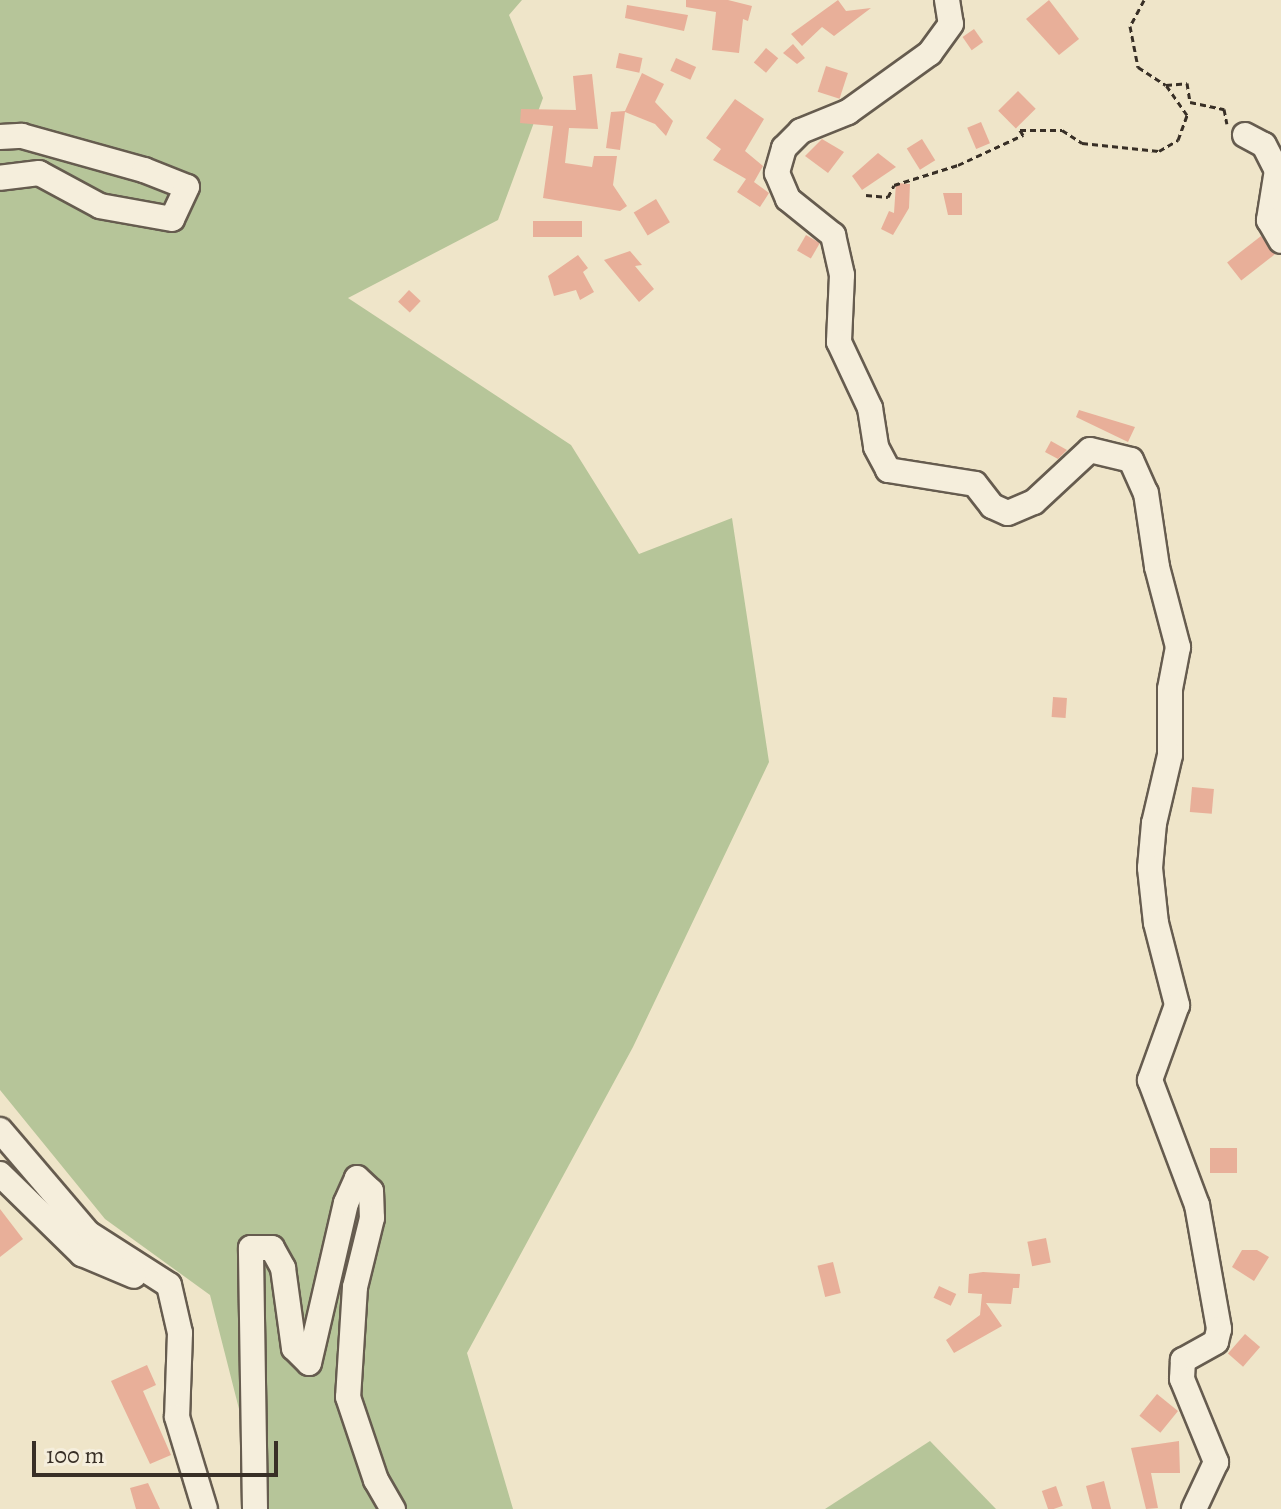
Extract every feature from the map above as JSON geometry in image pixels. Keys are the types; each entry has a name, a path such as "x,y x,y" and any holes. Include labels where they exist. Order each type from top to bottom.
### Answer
{"street":[{"path":"947,0 951,24 930,53 848,112 801,131 784,148 777,173 788,199 833,235 842,275 839,342 870,408 876,447 888,470 975,484 992,506 1008,513 1034,502 1090,450 1131,460 1146,493 1157,567 1178,647 1170,689 1170,755 1154,823 1150,868 1156,923 1177,1005 1150,1080 1197,1205 1219,1329 1216,1342 1183,1360 1182,1379 1216,1462 1194,1509"},
{"path":"1245,135 1264,145 1277,170 1269,220 1281,241"},
{"path":"0,137 22,136 144,170 187,187 172,219 100,206 39,173 0,178"},
{"path":"0,1130 88,1233 169,1285 180,1333 177,1417 205,1509"},
{"path":"0,1174 82,1254 142,1280 180,1333"},
{"path":"255,1509 251,1248 272,1248 283,1268 294,1348 309,1363 346,1203 357,1178 371,1191 372,1218 355,1287 348,1397 376,1480 393,1509"}],"path":[{"path":"866,195 888,197 894,185 958,165 1023,135 1020,130 1062,130 1082,143 1159,151 1178,140 1187,115 1166,85 1138,67 1130,26 1144,0"},
{"path":"1166,85 1187,83 1190,102 1224,109 1227,124 1242,124 1245,135"}],"green space":[{"path":"0,0 522,0 509,15 543,98 498,220 348,298 571,445 639,554 732,518 769,762 633,1047 467,1353 513,1509 247,1509 239,1409 210,1295 105,1219 0,1090"},
{"path":"930,1441 996,1509 825,1509"}],"building":[{"path":"686,0 728,0 752,6 748,21 743,19 739,53 712,50 716,12 686,7"},
{"path":"838,0 846,11 871,8 834,36 822,27 802,46 791,34"},
{"path":"1049,0 1079,39 1059,55 1026,19"},
{"path":"627,5 688,15 684,31 625,18"},
{"path":"974,29 983,42 972,50 963,37"},
{"path":"793,44 805,58 797,64 783,53"},
{"path":"766,48 778,58 766,73 754,63"},
{"path":"619,53 642,58 639,73 616,68"},
{"path":"676,58 696,67 690,80 670,71"},
{"path":"826,66 848,73 840,99 818,92"},
{"path":"642,73 664,84 655,102 673,121 666,136 655,124 625,112 620,150 606,148 611,112 625,111"},
{"path":"592,74 598,129 569,128 565,163 592,167 594,156 617,156 613,185 627,206 620,211 543,198 553,126 520,123 521,109 576,110 573,76"},
{"path":"1018,91 1036,109 1016,128 998,111"},
{"path":"735,99 764,119 745,151 763,166 754,182 769,193 760,207 737,192 746,179 713,160 721,149 706,138"},
{"path":"981,122 990,143 976,149 967,128"},
{"path":"822,139 844,152 828,173 805,156"},
{"path":"922,139 935,160 920,170 907,149"},
{"path":"878,153 896,167 862,190 852,176"},
{"path":"896,183 910,184 909,208 893,235 881,229 889,211 894,213"},
{"path":"943,193 962,193 962,215 948,215"},
{"path":"656,199 670,222 648,236 634,212"},
{"path":"533,221 582,221 582,237 533,237"},
{"path":"806,235 820,243 811,259 797,251"},
{"path":"1261,236 1275,254 1241,281 1227,262"},
{"path":"630,251 642,265 635,266 654,289 639,302 604,260"},
{"path":"578,255 588,268 583,272 594,292 580,300 576,290 554,296 548,276"},
{"path":"409,290 421,301 410,313 398,302"},
{"path":"1079,410 1135,427 1128,442 1076,417"},
{"path":"1051,441 1067,450 1058,459 1045,452"},
{"path":"1053,697 1067,698 1066,718 1052,717"},
{"path":"1192,787 1214,789 1212,814 1190,812"},
{"path":"1210,1148 1237,1148 1237,1173 1210,1173"},
{"path":"0,1209 23,1239 0,1257"},
{"path":"1046,1238 1051,1263 1032,1266 1027,1242"},
{"path":"1242,1250 1257,1250 1269,1257 1254,1281 1232,1267"},
{"path":"833,1262 841,1293 825,1297 817,1266"},
{"path":"969,1274 1020,1274 1019,1288 1013,1288 1011,1304 986,1303 1002,1326 954,1353 946,1340 980,1315 982,1294 968,1293"},
{"path":"939,1286 956,1294 951,1306 934,1298"},
{"path":"1245,1334 1260,1347 1243,1367 1228,1354"},
{"path":"147,1365 156,1385 143,1391 171,1455 150,1464 111,1381"},
{"path":"1157,1394 1178,1411 1160,1433 1139,1416"},
{"path":"1179,1441 1180,1473 1151,1473 1158,1508 1146,1509 1131,1448"},
{"path":"1104,1481 1111,1509 1092,1509 1086,1486"},
{"path":"148,1483 160,1509 136,1509 130,1488"},
{"path":"1056,1486 1063,1506 1048,1509 1042,1491"}]}
